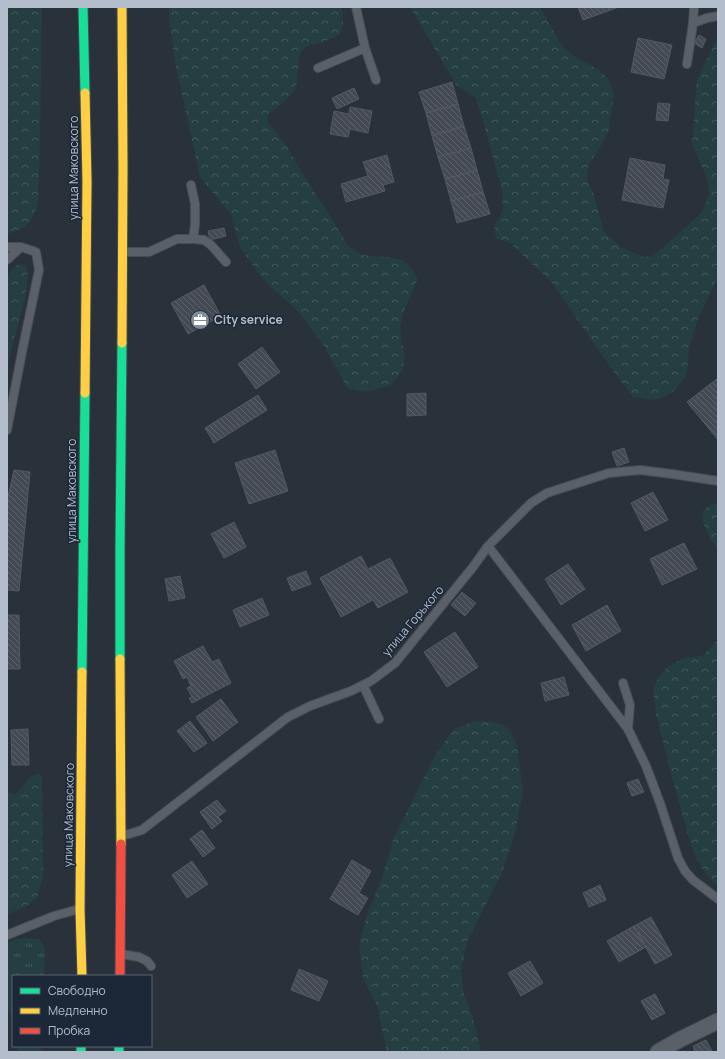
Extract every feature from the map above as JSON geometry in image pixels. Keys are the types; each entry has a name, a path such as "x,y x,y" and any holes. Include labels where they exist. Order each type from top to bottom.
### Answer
{"highway":[{"name":"улица Маковского","path":"82,975 80,909 87,181 84,7"},
{"path":"120,975 120,548 123,169 122,7"}],"street":[{"path":"658,1052 679,1040 718,1022"}],"lane":[{"path":"356,7 365,48 376,80"},
{"path":"686,64 693,24 694,7"},
{"path":"693,24 707,18 718,16"},
{"path":"318,68 365,48"},
{"path":"191,185 195,204 193,239"},
{"path":"122,252 149,252 177,239 204,240 211,245 226,262"},
{"path":"7,247 21,247 36,252 39,270 7,430"},
{"path":"7,260 21,247"},
{"name":"улица Горького","path":"121,835 142,830 288,717 310,706 351,691 371,681 395,663 473,567 488,546 530,504 547,493 610,473 640,470 718,481"},
{"path":"488,546 628,729 646,766 678,858 685,871 693,880 718,899"},
{"path":"623,683 630,705 628,729"},
{"path":"363,685 379,719"},
{"path":"7,935 54,916 80,909"},
{"path":"120,954 138,957 147,961 151,966"}],"green space":[{"path":"7,7 42,7 38,204 33,217 25,227 7,234"},
{"path":"169,7 342,7 342,30 331,39 309,45 303,49 299,58 296,87 287,98 268,115 268,122 286,145 348,246 362,255 403,260 412,269 418,279 403,313 400,327 405,357 403,369 389,386 365,392 347,388 324,346 298,311 272,288 258,273 240,247 230,213 200,177 175,62"},
{"path":"410,7 540,7 562,46 574,56 597,69 609,79 614,95 609,131 588,166 587,179 594,195 604,232 621,247 644,257 653,256 702,212 709,195 707,178 692,144 697,79 718,37 718,277 698,319 689,347 687,374 677,388 668,395 656,400 633,397 605,360 552,283 510,243 496,238 494,225 503,211 502,191 476,98 456,85"},
{"path":"21,264 26,266 28,279 27,287 7,371 7,279 12,269"},
{"path":"718,504 718,551 708,535 703,522 702,512 707,507"},
{"path":"718,640 716,725 718,766 718,886 701,867 691,846 656,714 653,689 658,678 667,668 683,658 702,656"},
{"path":"476,721 494,722 508,728 517,745 523,791 516,829 502,873 467,942 461,971 464,994 472,1015 481,1052 386,1052 377,1005 363,979 359,944 367,915 382,877 394,837 435,755 454,729"},
{"path":"38,773 42,777 43,876 37,898 25,907 8,914 7,792 15,794 30,777"},
{"path":"23,938 39,939 44,945 45,951 44,975 12,975 12,1022 7,993 7,944 13,940"},
{"path":"17,1047 41,1047 41,1052 18,1052"}],"building":[{"path":"578,7 619,7 583,20"},
{"path":"699,35 706,39 702,48 694,43"},
{"path":"638,38 672,45 664,79 631,72"},
{"path":"452,82 458,104 426,113 419,92"},
{"path":"354,88 359,99 337,109 332,98"},
{"path":"658,103 670,104 668,121 656,120"},
{"path":"458,104 464,126 432,136 426,113"},
{"path":"350,107 372,111 368,133 350,129 348,137 330,134 334,111 349,114"},
{"path":"464,126 471,148 438,157 432,136"},
{"path":"471,148 477,170 445,179 438,157"},
{"path":"387,155 394,182 383,185 385,191 346,202 341,184 368,176 363,162"},
{"path":"630,158 665,165 663,179 669,180 663,208 622,200"},
{"path":"477,170 483,192 451,201 445,179"},
{"path":"483,192 490,214 457,223 451,201"},
{"path":"224,228 226,236 210,240 208,231"},
{"path":"204,285 221,316 188,334 171,303"},
{"path":"262,347 280,372 256,389 238,364"},
{"path":"718,378 718,440 687,402"},
{"path":"426,393 426,415 407,416 407,394"},
{"path":"258,395 267,410 214,443 205,428"},
{"path":"624,448 629,462 617,466 612,452"},
{"path":"275,450 288,491 249,504 235,463"},
{"path":"14,470 30,472 19,591 7,590 7,501"},
{"path":"653,492 668,520 645,531 631,503"},
{"path":"234,522 246,547 224,558 211,534"},
{"path":"684,543 697,569 662,585 650,559"},
{"path":"361,556 368,569 390,558 408,592 378,608 373,600 341,617 320,578"},
{"path":"568,564 585,589 561,605 545,579"},
{"path":"306,571 311,584 292,591 287,578"},
{"path":"180,576 185,598 169,601 165,579"},
{"path":"462,592 476,603 465,616 451,605"},
{"path":"262,598 269,615 240,627 233,610"},
{"path":"607,605 621,631 586,651 572,625"},
{"path":"7,615 19,615 20,669 7,669"},
{"path":"455,632 478,667 447,687 424,652"},
{"path":"203,646 212,662 219,659 231,683 192,703 189,698 192,697 187,688 191,686 187,677 183,679 174,661"},
{"path":"564,677 569,695 545,701 541,683"},
{"path":"221,699 238,722 213,741 196,717"},
{"path":"190,721 207,743 194,752 177,731"},
{"path":"28,729 29,765 12,765 11,730"},
{"path":"638,779 644,792 632,796 627,783"},
{"path":"217,800 226,811 218,817 222,821 212,829 200,812"},
{"path":"202,830 215,848 203,857 190,839"},
{"path":"352,860 371,871 359,893 368,898 358,915 330,899"},
{"path":"192,861 208,884 187,898 172,875"},
{"path":"600,885 606,900 589,907 583,893"},
{"path":"651,917 672,955 655,964 634,926"},
{"path":"634,926 646,947 619,962 607,941"},
{"path":"530,961 543,983 521,996 508,973"},
{"path":"299,969 328,981 319,1001 291,990"},
{"path":"655,994 665,1013 652,1020 641,1001"},
{"path":"706,1040 712,1051 695,1052 693,1046"}],"traffic: fast":[{"path":"83,7 85,93"},
{"path":"120,659 122,343"},
{"path":"82,672 85,393"},
{"path":"81,1047 81,1052"},
{"path":"119,1047 119,1052"}],"traffic: slow":[{"path":"122,7 122,343"},
{"path":"85,93 87,181 85,393"},
{"path":"120,659 121,844"},
{"path":"82,672 80,909 82,975"}],"traffic: jam":[{"path":"120,975 121,844"}],"place":[{"name":"City service","path":"200,320"}]}
